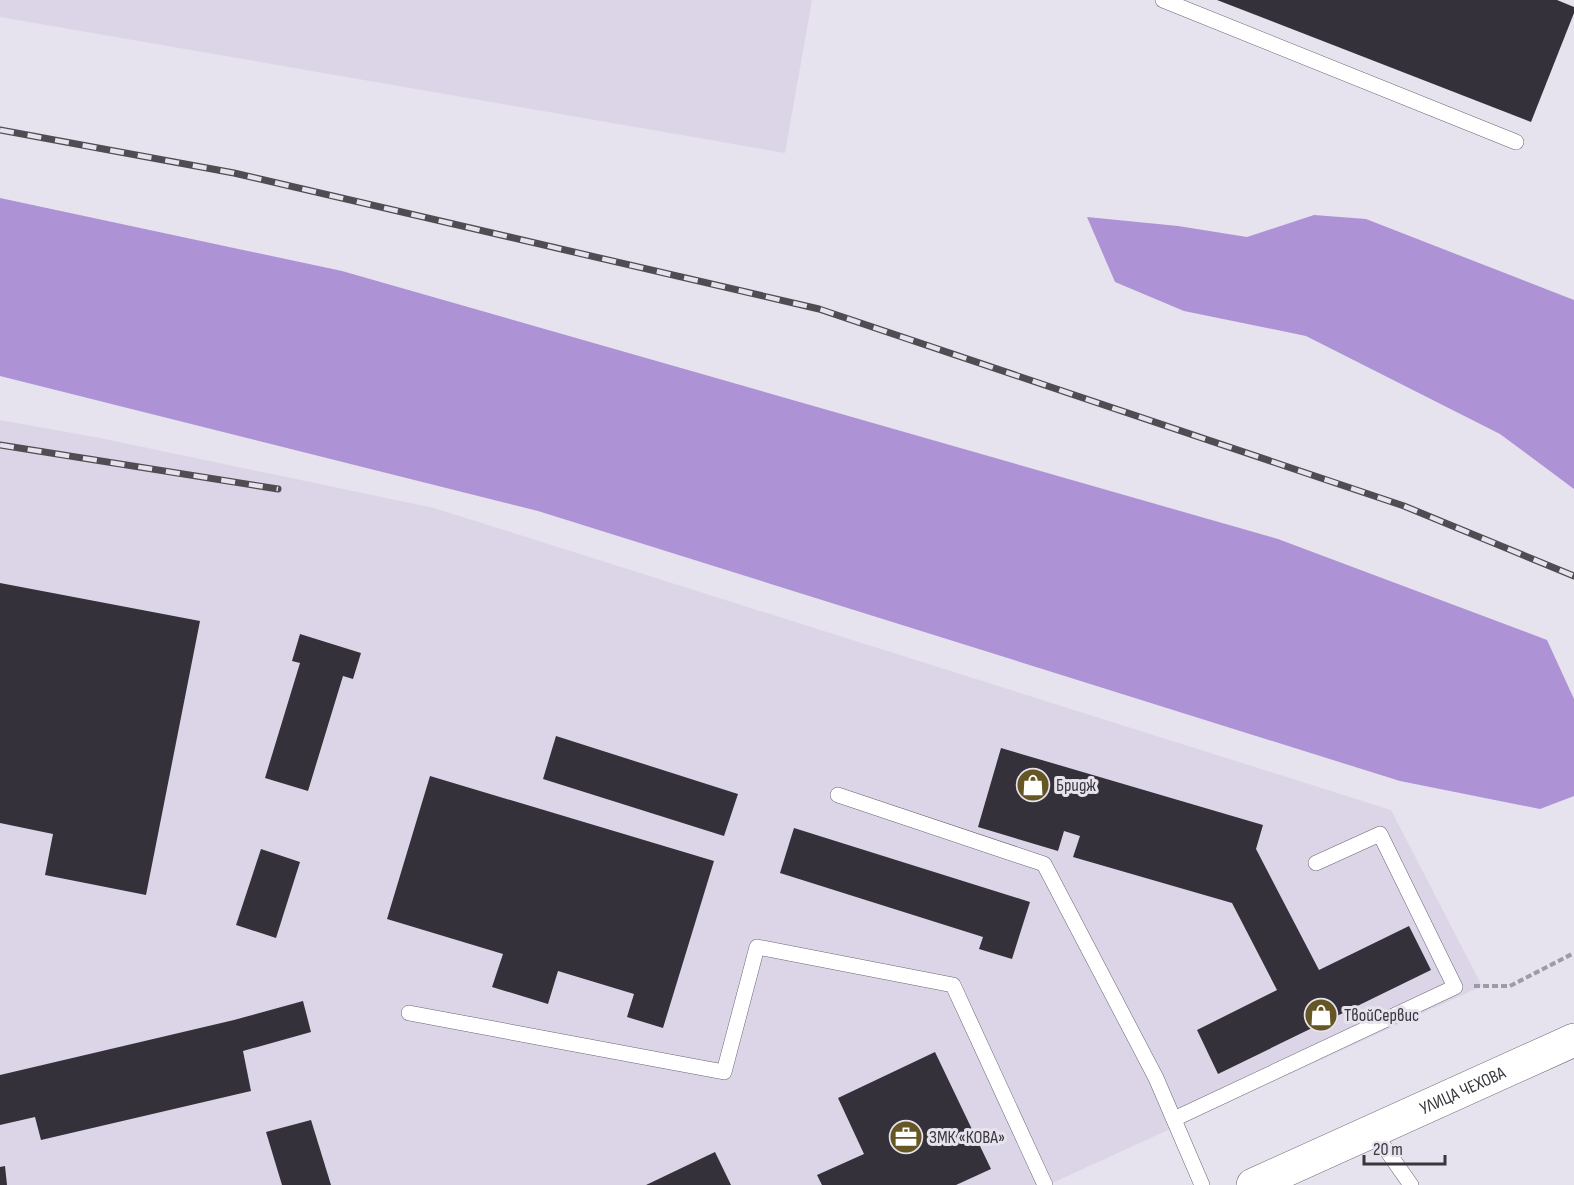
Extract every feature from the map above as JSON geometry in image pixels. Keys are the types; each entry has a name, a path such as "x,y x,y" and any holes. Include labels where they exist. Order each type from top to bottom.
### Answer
{"main road":[{"name":"УЛИЦА ЧЕХОВА","path":"1253,1185 1574,1040"}],"lane":[{"path":"1163,0 1516,142"},
{"path":"838,795 1044,864 1156,1078 1202,1185"},
{"path":"1174,1119 1455,987 1380,834 1316,863"},
{"path":"409,1013 724,1072 757,946 953,985 1045,1185"},
{"path":"1373,1131 1411,1185"}],"path":[{"path":"1455,987 1510,986 1574,953"}],"shaded area":[{"path":"0,0 812,0 785,153 0,17"},
{"path":"0,198 342,271 1278,539 1547,640 1574,699 1574,796 1540,809 1400,781 538,511 0,376"},
{"path":"1314,215 1366,219 1574,300 1574,489 1500,434 1306,336 1184,311 1115,282 1087,217 1178,226 1247,237"},
{"path":"0,420 100,438 434,508 1391,810 1482,986 1048,1185 0,1185"}],"building":[{"path":"1217,0 1557,0 1574,7 1574,13 1531,122"},
{"path":"0,583 200,621 146,895 45,875 53,834 0,823"},
{"path":"300,634 361,653 353,679 343,676 308,791 265,778 300,663 292,661"},
{"path":"556,736 738,794 724,836 543,779"},
{"path":"1001,748 1263,825 1256,849 1319,970 1409,926 1431,970 1218,1074 1197,1030 1277,990 1232,903 1073,857 1080,836 1064,831 1058,851 978,827"},
{"path":"430,776 714,861 663,1028 627,1017 634,994 558,971 548,1004 492,987 503,954 387,919"},
{"path":"794,828 1030,902 1012,959 979,949 983,937 780,873"},
{"path":"261,849 300,862 276,938 236,925"},
{"path":"303,1001 311,1032 243,1051 251,1091 41,1140 35,1117 0,1125 0,1075 234,1020"},
{"path":"935,1052 991,1169 956,1185 822,1185 817,1175 864,1154 838,1098"},
{"path":"311,1120 331,1185 282,1185 266,1132"},
{"path":"715,1152 731,1185 646,1185"},
{"path":"5,1166 7,1185 0,1185 0,1167"}],"railway":[{"path":"0,130 234,173 819,309 1404,506 1574,576"},
{"path":"0,445 278,489"}],"place":[{"name":"Бридж","path":"1033,785"},
{"name":"ТвойСервис","path":"1321,1015"},
{"name":"ЗМК «КОВА»","path":"906,1137"}]}
